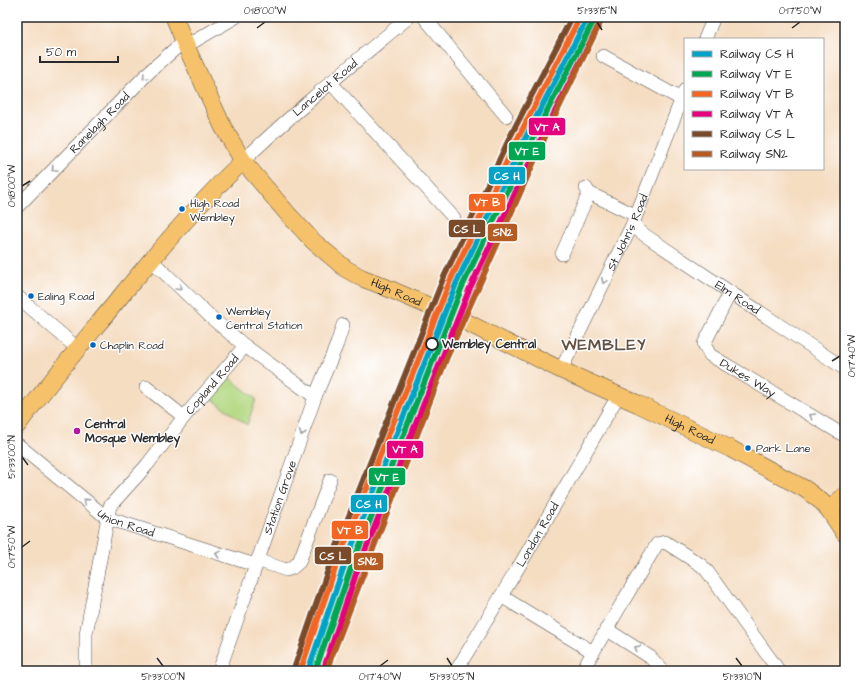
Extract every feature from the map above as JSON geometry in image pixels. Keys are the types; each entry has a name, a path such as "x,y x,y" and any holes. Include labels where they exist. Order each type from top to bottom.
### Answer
{"main road":[{"name":"High Road","path":"174,17 223,127 243,161 287,213 308,235 346,269 362,278 468,323 561,370 638,404 731,449 805,489 822,502 829,510"},
{"path":"17,426 77,348 151,260 217,186 243,161"},
{"path":"845,495 829,510 845,534"}],"street":[{"name":"Ranelagh Road","path":"17,207 150,71 185,43 236,17"},
{"name":"Lancelot Road","path":"243,161 330,82 409,17"},
{"path":"424,17 506,116"},
{"path":"705,38 714,17"},
{"path":"603,56 683,95"},
{"path":"330,82 454,218"},
{"name":"St John's Road","path":"561,370 635,218 683,95"},
{"path":"562,254 587,190 635,218"},
{"name":"Elm Road","path":"635,218 637,229 646,236 845,369"},
{"path":"151,260 189,298 245,346 315,397"},
{"name":"Dukes Way","path":"730,293 704,344 710,355 845,436"},
{"path":"17,296 77,348"},
{"name":"Station Grove","path":"220,671 256,563 315,397 343,326"},
{"name":"Copland Road","path":"86,671 86,634 110,506 245,346"},
{"path":"146,388 184,417"},
{"name":"London Road","path":"456,671 618,396"},
{"name":"Union Road","path":"17,444 107,518 256,563 286,570 292,568 299,562 330,480"},
{"path":"582,671 657,544 665,542 701,565 779,671"},
{"path":"501,596 593,652"},
{"path":"606,629 650,656 663,671"}],"green space":[{"path":"228,377 256,399 247,425 211,398"}],"transit line":[{"path":"295,666 331,561 443,279 511,135 572,17"},
{"path":"301,669 337,563 450,281 518,138 580,17"},
{"path":"308,671 344,566 456,284 524,141 588,17"},
{"path":"315,671 351,568 462,287 530,144 594,20"},
{"path":"323,671 357,571 469,290 537,147 600,23"}],"rail line":[{"name":"SN2","path":"326,671 447,357 549,128 603,17"}],"place":[{"name":"High Road Wembley","path":"182,209"},
{"name":"Ealing Road","path":"31,296"},
{"name":"Wembley Central Station","path":"219,317"},
{"name":"Wembley Central","path":"432,344"},
{"name":"Chaplin Road","path":"93,345"},
{"name":"Central Mosque Wembley","path":"77,431"},
{"name":"Park Lane","path":"748,448"}],"district":[{"name":"WEMBLEY","path":"604,345"}]}
